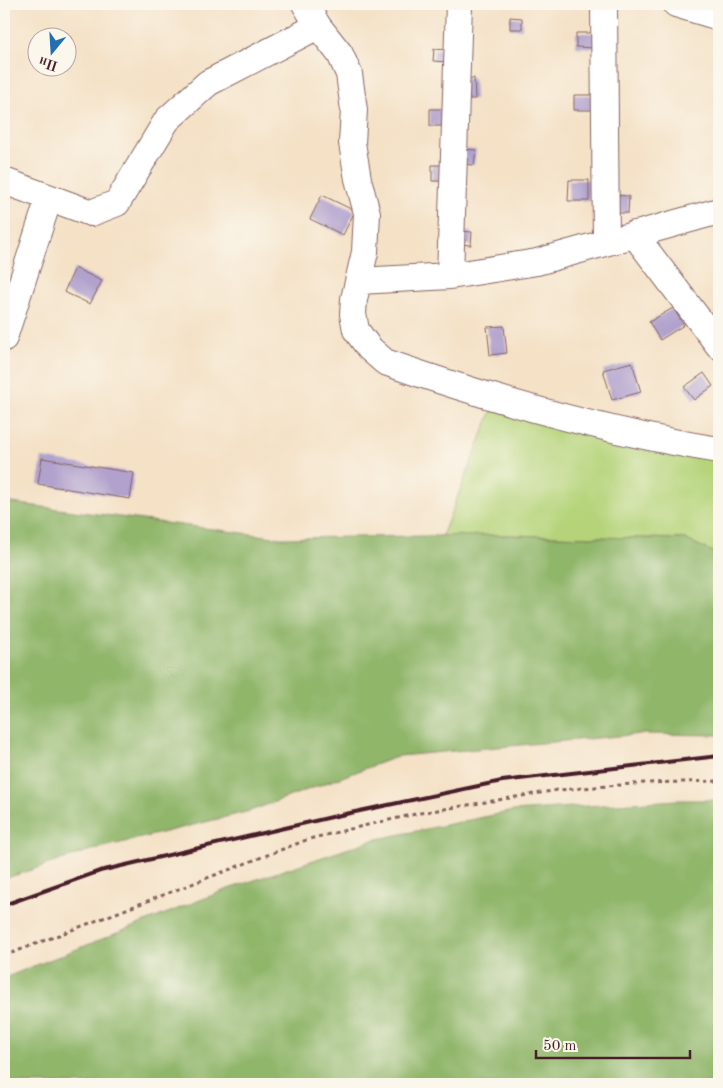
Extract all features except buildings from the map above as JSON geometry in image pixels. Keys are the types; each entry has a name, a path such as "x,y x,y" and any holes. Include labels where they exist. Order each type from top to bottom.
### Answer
{"street":[{"path":"450,276 459,4"},
{"path":"604,4 606,242"},
{"path":"676,4 719,17"},
{"path":"4,181 90,213 117,203 168,120 208,83 312,15 340,54 349,74 354,110 352,143 358,179 367,214 365,252 360,281 354,299 356,330 369,348 385,362 562,417 682,444 719,450"},
{"path":"4,338 49,198"},
{"path":"360,281 450,276 537,262 719,211"},
{"path":"634,234 719,346"}],"path":[{"path":"4,956 309,840 420,812 558,790 644,783 719,781"}],"green space":[{"path":"494,405 719,457 719,587 713,552 685,539 504,535 442,536"},
{"path":"4,502 281,538 504,535 685,539 713,552 719,587 719,735 641,734 399,756 250,811 88,851 4,879"},
{"path":"677,800 719,800 719,1084 4,1084 4,978 228,889 373,840 513,811"}],"railway":[{"path":"4,905 100,871 336,816 502,781 719,756"}]}
